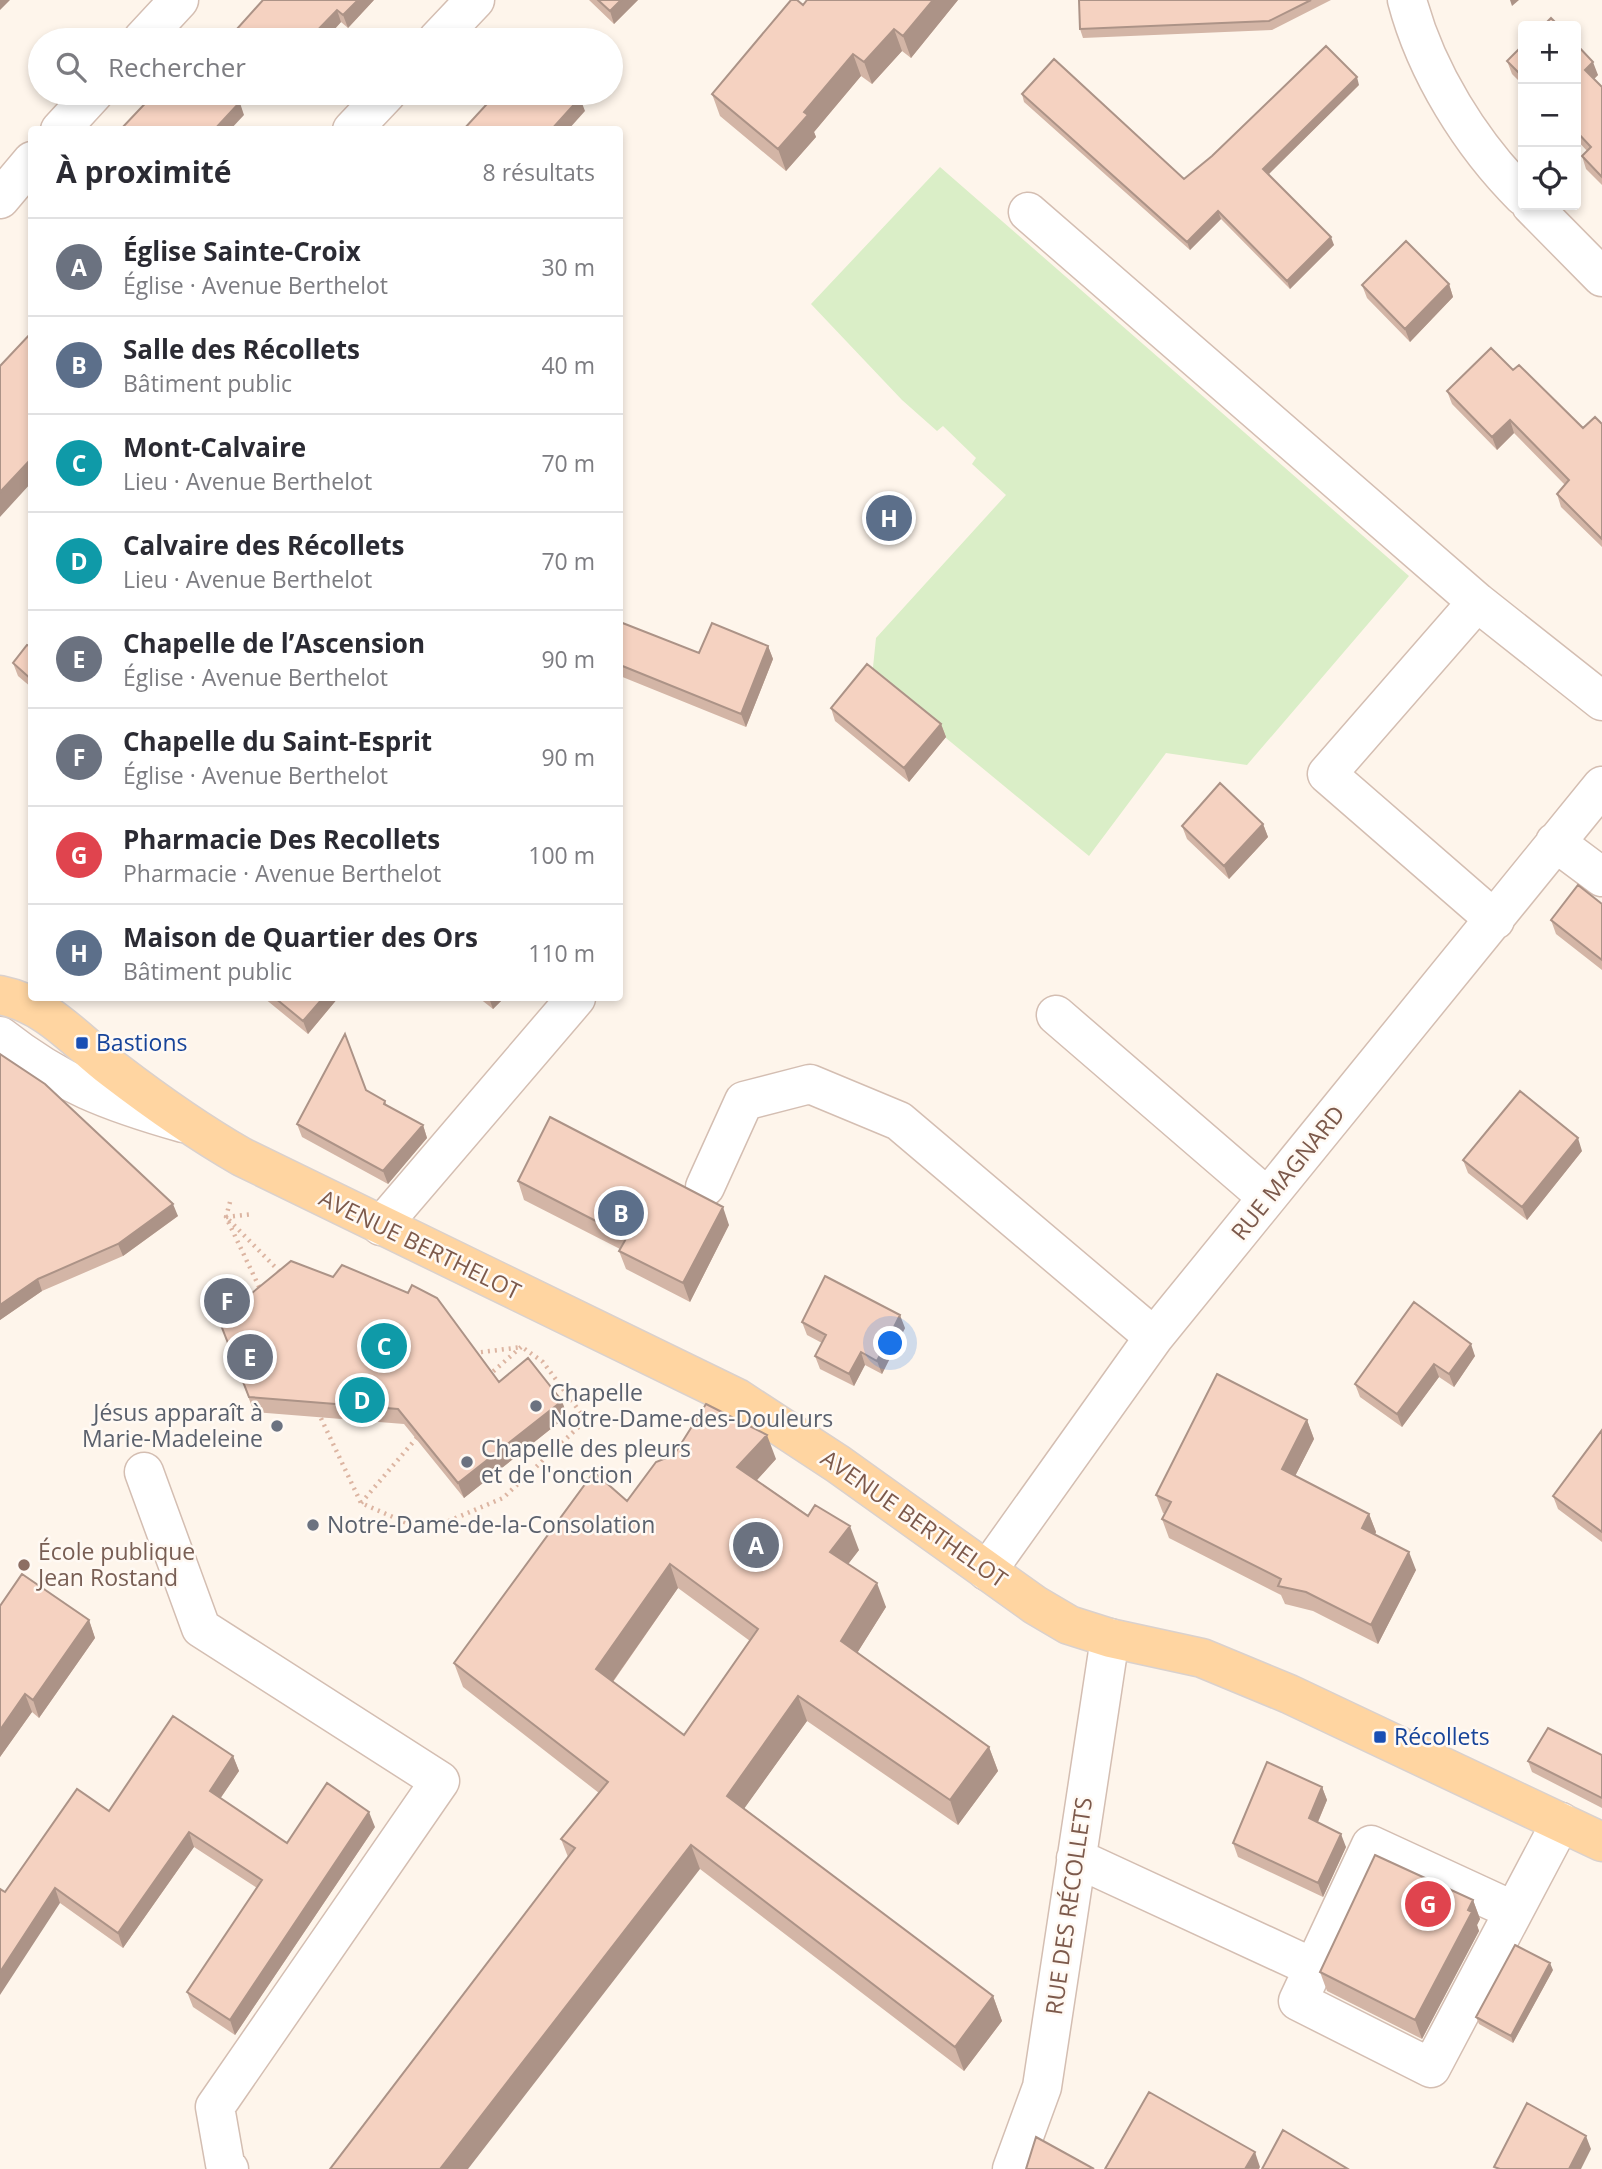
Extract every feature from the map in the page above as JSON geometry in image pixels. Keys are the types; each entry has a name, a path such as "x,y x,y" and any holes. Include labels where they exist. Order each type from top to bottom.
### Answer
{"main road":[{"name":"AVENUE BERTHELOT","path":"0,995 49,1014 108,1065 183,1123 243,1157 737,1398 838,1464 987,1571 1069,1625 1110,1638 1202,1658 1289,1694 1602,1842"}],"street":[{"path":"153,28 179,0"},
{"path":"448,28 475,0"},
{"path":"1407,0 1445,92 1499,172 1518,192"},
{"path":"64,126 83,105"},
{"path":"356,126 376,105"},
{"path":"0,199 28,166"},
{"path":"1536,210 1602,277"},
{"path":"1028,212 1477,602 1602,701"},
{"path":"1477,602 1326,774 1495,920"},
{"name":"RUE MAGNARD","path":"987,1571 1154,1337 1602,786"},
{"path":"1555,842 1602,877"},
{"path":"380,1226 573,1001"},
{"path":"1056,1015 1268,1197"},
{"path":"0,1036 53,1075 117,1104 183,1123"},
{"path":"705,1187 744,1101 810,1084 899,1121 1154,1337"},
{"path":"144,1472 201,1628 440,1781 215,2106 225,2164 229,2169"},
{"name":"RUE DES RÉCOLLETS","path":"1012,2169 1042,2087 1110,1638"},
{"path":"1512,1910 1371,1845 1298,2001 1431,2068 1512,1910 1561,1822"},
{"path":"1076,1858 1314,1968"}],"path":[{"path":"243,1157 226,1217 267,1304"},
{"path":"226,1217 264,1213"},
{"path":"226,1217 290,1282"},
{"path":"314,1404 360,1503 425,1531 503,1498 586,1420 543,1362 511,1340"},
{"path":"472,1354 522,1347"},
{"path":"480,1382 522,1347"},
{"path":"360,1503 418,1435 429,1426"},
{"path":"411,1429 418,1435"}],"green space":[{"path":"940,167 1409,576 1247,765 1166,753 1089,856 872,677 876,638 1006,495 972,464 976,458 943,426 937,431 902,400 811,304"}],"building":[{"path":"263,0 358,0 343,15 337,10 320,28 238,28"},
{"path":"598,0 621,0 610,11"},
{"path":"791,0 797,0 803,5 807,0 933,0 903,36 894,29 864,62 853,54 804,112 808,115 778,149 712,94"},
{"path":"1079,0 1311,0 1269,21 1080,29"},
{"path":"1326,46 1357,77 1263,169 1331,237 1287,281 1218,211 1187,242 1022,94 1054,59 1184,179 1212,156"},
{"path":"1581,49 1593,62 1585,70 1602,87 1602,177 1582,156 1591,147 1581,136"},
{"path":"1518,50 1518,72 1507,61"},
{"path":"144,105 237,105 218,126 124,126"},
{"path":"486,105 574,105 555,126 467,126"},
{"path":"1406,241 1449,284 1405,329 1362,285"},
{"path":"28,336 28,462 0,492 0,366"},
{"path":"1491,348 1513,370 1519,365 1583,428 1595,417 1602,424 1602,539 1557,494 1569,480 1510,420 1492,437 1447,391"},
{"path":"623,623 699,653 712,623 768,646 741,714 623,666"},
{"path":"27,645 28,645 28,676 13,663"},
{"path":"867,664 941,724 904,768 831,708"},
{"path":"1220,783 1263,824 1224,866 1182,826"},
{"path":"1578,885 1602,904 1602,960 1551,920"},
{"path":"279,1001 320,1001 303,1021"},
{"path":"345,1034 366,1090 385,1101 384,1104 423,1125 383,1171 297,1124"},
{"path":"0,1054 45,1084 173,1204 118,1244 38,1279 0,1305"},
{"path":"1520,1091 1578,1138 1522,1207 1463,1160"},
{"path":"550,1117 723,1207 683,1283 619,1251 627,1237 518,1181"},
{"path":"291,1261 333,1277 342,1265 408,1293 412,1285 437,1298 499,1382 528,1358 562,1401 458,1483 398,1409 249,1397 219,1320"},
{"path":"825,1276 900,1315 877,1361 861,1352 849,1374 815,1356 826,1335 802,1322"},
{"path":"1414,1302 1471,1344 1449,1374 1434,1364 1397,1414 1355,1384"},
{"path":"1217,1374 1307,1420 1282,1469 1369,1514 1362,1528 1409,1552 1371,1625 1306,1592 1278,1586 1281,1579 1162,1519 1171,1502 1156,1495"},
{"path":"706,1404 767,1435 737,1467 808,1516 815,1505 850,1526 830,1552 877,1583 841,1641 989,1747 950,1800 798,1696 727,1796 993,1996 955,2047 691,1845 440,2169 330,2169 575,1848 561,1839 608,1782 454,1663 594,1472 627,1501 656,1462 674,1455","holes":["670,1564 758,1629 684,1735 596,1669"]},
{"path":"1602,1430 1602,1532 1553,1496"},
{"path":"22,1574 89,1620 33,1700 25,1694 0,1730 0,1606"},
{"path":"173,1716 233,1756 210,1791 287,1843 327,1783 369,1812 230,2020 187,1992 262,1880 189,1832 118,1933 55,1888 0,1972 0,1889 5,1892 77,1789 109,1811"},
{"path":"1548,1728 1602,1755 1602,1798 1528,1761"},
{"path":"1267,1762 1322,1787 1309,1818 1341,1834 1318,1883 1233,1843"},
{"path":"1375,1855 1473,1900 1468,1910 1472,1912 1415,2020 1320,1972"},
{"path":"1515,1945 1550,1963 1511,2036 1476,2017"},
{"path":"1149,2092 1255,2152 1245,2169 1105,2169"},
{"path":"1527,2103 1586,2136 1569,2169 1494,2167"},
{"path":"1283,2130 1348,2169 1262,2169"},
{"path":"1036,2137 1094,2169 1026,2169"}],"place":[{"name":"Maison de Quartier des Ors","path":"889,518"},
{"name":"Bastions","path":"82,1043"},
{"name":"Salle des Récollets","path":"621,1213"},
{"name":"Chapelle du Saint-Esprit","path":"227,1301"},
{"name":"Mont-Calvaire","path":"384,1346"},
{"name":"Chapelle de l’Ascension","path":"250,1357"},
{"name":"Calvaire des Récollets","path":"362,1400"},
{"name":"Chapelle Notre-Dame-des-Douleurs","path":"536,1406"},
{"name":"Jésus apparaît à Marie-Madeleine","path":"277,1426"},
{"name":"Chapelle des pleurs et de l'onction","path":"467,1462"},
{"name":"Notre-Dame-de-la-Consolation","path":"313,1525"},
{"name":"Église Sainte-Croix","path":"756,1545"},
{"name":"École publique Jean Rostand","path":"24,1565"},
{"name":"Récollets","path":"1380,1737"},
{"name":"Pharmacie Des Recollets","path":"1428,1904"}]}
